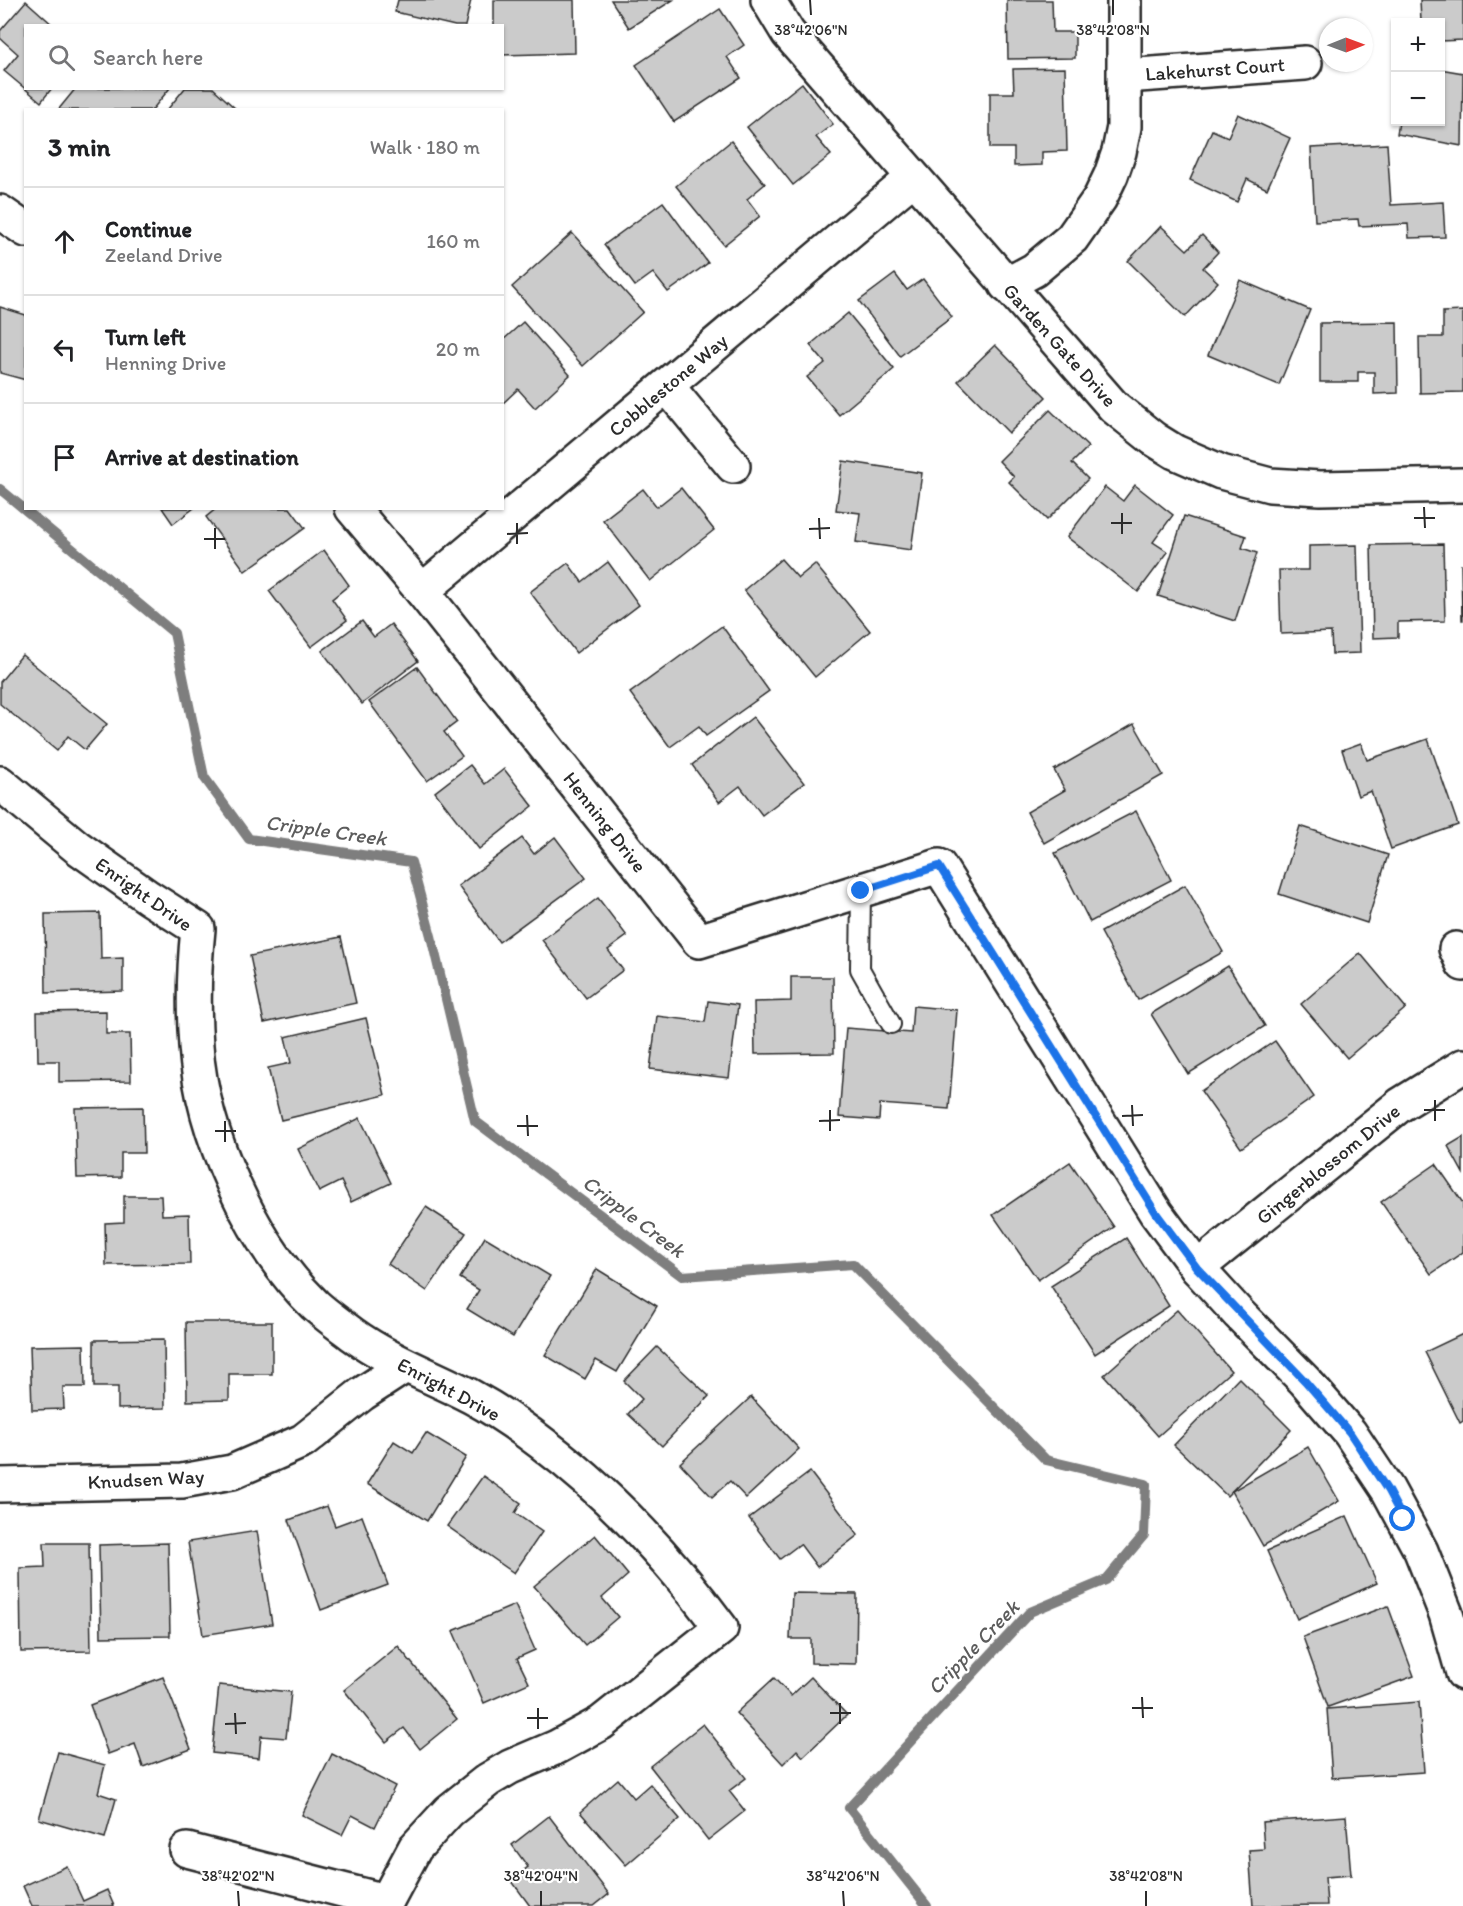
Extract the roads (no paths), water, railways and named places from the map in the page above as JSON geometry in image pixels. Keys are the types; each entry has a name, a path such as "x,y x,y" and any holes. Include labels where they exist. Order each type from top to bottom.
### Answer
{"street":[{"name":"Garden Gate Drive","path":"768,0 788,33 1006,285 1114,407 1154,439 1168,448 1221,472 1270,485 1320,488 1463,485"},
{"path":"1006,285 1034,270 1072,238 1100,198 1119,152 1124,127 1124,0"},
{"name":"Lakehurst Court","path":"1125,76 1305,63"},
{"name":"Cobblestone Way","path":"422,591 913,178"},
{"path":"0,212 24,229"},
{"path":"666,386 733,466"},
{"name":"Henning Drive","path":"354,510 422,591 699,941 939,866 1156,1213 1197,1268"},
{"name":"Enright Drive","path":"0,783 77,847 198,929 193,977 196,1048 204,1096 216,1141 234,1186 256,1228 283,1269 316,1305 353,1335 405,1366 474,1398 542,1443 605,1495 662,1553 721,1628 601,1723 557,1747 510,1767 488,1780 448,1811 415,1848 384,1904"},
{"name":"Gingerblossom Drive","path":"1197,1268 1400,1106 1463,1066"},
{"path":"1197,1268 1312,1389 1350,1433 1388,1491 1421,1551 1446,1614 1463,1672"},
{"name":"Knudsen Way","path":"0,1485 182,1481 232,1472 303,1441 362,1394 405,1366"},
{"path":"187,1850 384,1904"}],"lane":[{"path":"861,891 860,969 891,1024"}],"waterway":[{"name":"Cripple Creek","path":"0,489 24,509"},
{"name":"Cripple Creek","path":"25,510 174,633 204,777 249,839 411,862 475,1121 682,1276 853,1264 1046,1460 1146,1484 1144,1535 1106,1580 1030,1612 849,1808 927,1906"}]}
